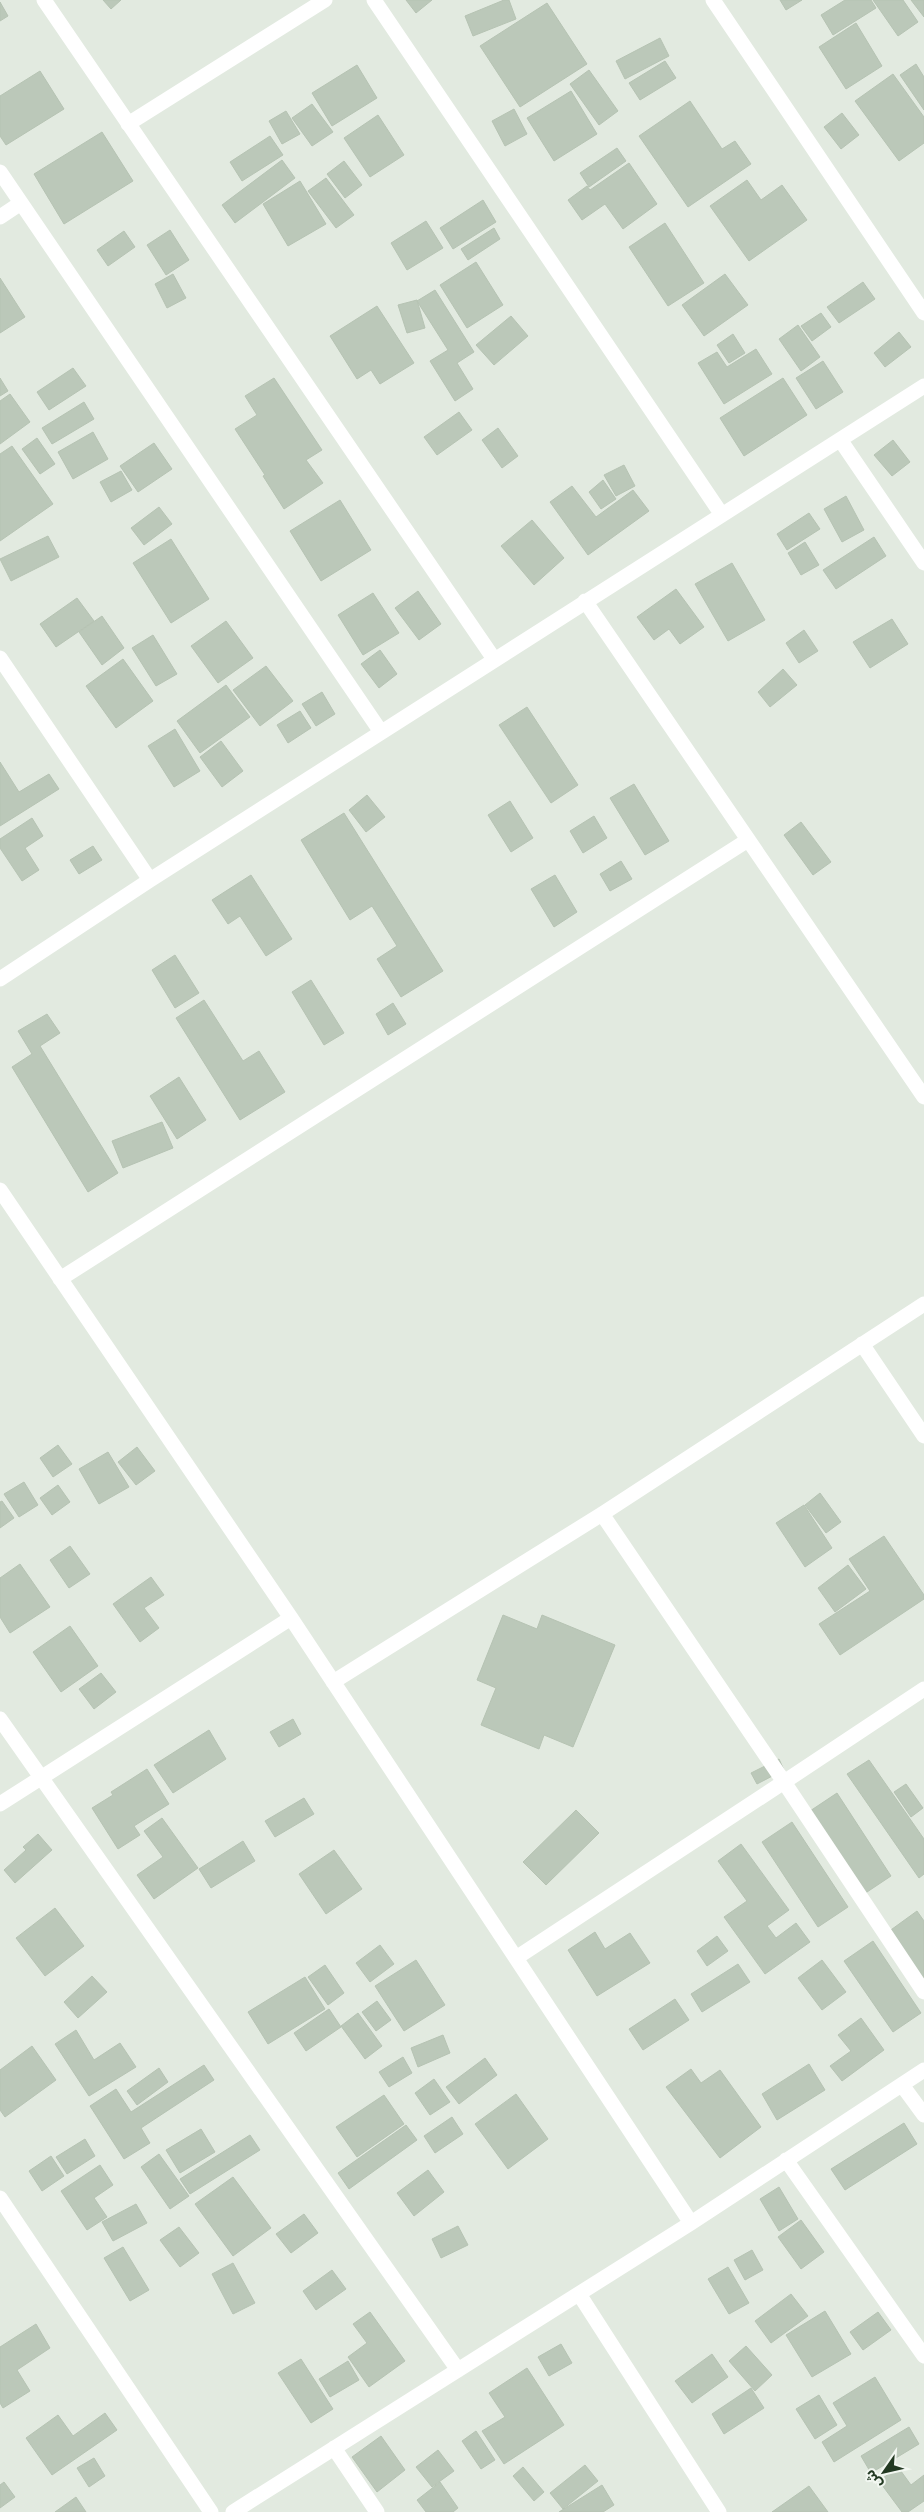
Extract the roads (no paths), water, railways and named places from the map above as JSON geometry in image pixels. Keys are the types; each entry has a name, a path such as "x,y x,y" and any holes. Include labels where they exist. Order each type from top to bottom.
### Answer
{"street":[{"path":"44,0 494,659"},
{"path":"128,124 325,0"},
{"path":"374,0 722,515"},
{"path":"713,0 924,314"},
{"path":"0,172 381,732"},
{"path":"0,217 21,203"},
{"path":"0,979 150,880 494,659 924,386"},
{"path":"840,441 924,563"},
{"path":"585,602 924,1097"},
{"path":"0,658 150,880"},
{"path":"60,1279 748,840"},
{"path":"0,1190 291,1618 690,2223"},
{"path":"333,1682 602,1514 924,1304"},
{"path":"862,1344 924,1436"},
{"path":"602,1514 924,1992"},
{"path":"0,1804 291,1618"},
{"path":"516,1958 924,1689"},
{"path":"0,1720 458,2370"},
{"path":"233,2512 690,2223 924,2070"},
{"path":"902,2085 924,2115"},
{"path":"786,2160 924,2356"},
{"path":"0,2198 211,2512"},
{"path":"578,2294 719,2512"},
{"path":"334,2448 377,2512"}]}
